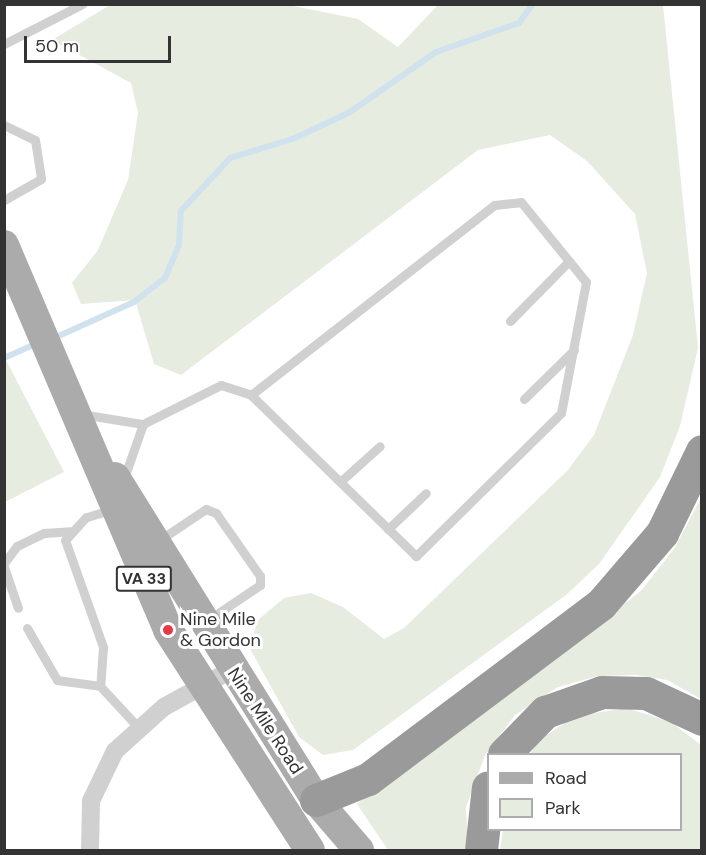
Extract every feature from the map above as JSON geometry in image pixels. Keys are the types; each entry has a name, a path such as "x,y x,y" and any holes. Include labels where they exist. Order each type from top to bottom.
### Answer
{"highway":[{"path":"316,800 368,779 600,604 662,533 702,451"},
{"path":"505,753 545,712 602,692 646,693 702,719"},
{"path":"481,850 487,803"}],"main road":[{"name":"Nine Mile Road","path":"4,245 78,414 113,486 168,630 202,686 310,850"},
{"name":"Nine Mile Road","path":"113,486 156,542 231,670 316,800 359,850"}],"street":[{"path":"90,850 89,813 101,773 138,727 231,670"}],"lane":[{"path":"4,44 82,4"},
{"path":"4,125 35,140 40,179 4,200"},
{"path":"78,414 143,424 221,385 251,395 416,556 561,413 586,282 521,202 494,205 251,395"},
{"path":"510,321 569,261"},
{"path":"524,399 574,350"},
{"path":"100,686 103,647 68,557 65,540 70,531 86,517 113,486 143,424"},
{"path":"341,481 380,446"},
{"path":"388,529 426,493"},
{"path":"156,542 206,509 216,513 260,576 260,585 204,623"},
{"path":"4,563 17,546 44,533 70,531"},
{"path":"4,567 18,608"},
{"path":"27,628 57,680 100,686 138,727"}],"green space":[{"path":"110,5 288,5 358,19 398,47 438,5 663,5 698,348 680,426 660,477 599,564 566,595 353,750 323,755 299,737 249,647 258,620 284,598 311,593 343,607 384,639 404,628 568,470 594,435 633,335 647,273 635,214 587,161 550,135 478,150 181,375 154,364 135,300 81,304 72,283 98,250 128,180 138,113 131,83 52,40"},
{"path":"5,358 64,472 4,502"},
{"path":"701,498 701,699 667,680 636,675 598,676 558,687 515,715 485,755 466,807 468,850 388,850 357,804 641,591 674,549"},
{"path":"626,708 671,722 701,745 701,850 500,850 503,831 682,831 682,753 531,753 539,740 576,716"}],"waterway":[{"path":"52,339 134,302 165,278 179,245 181,211 230,158 295,138 350,112 436,52 519,23 533,4"},
{"path":"4,358 36,344"}],"place":[{"name":"Nine Mile & Gordon","path":"168,630"}]}
